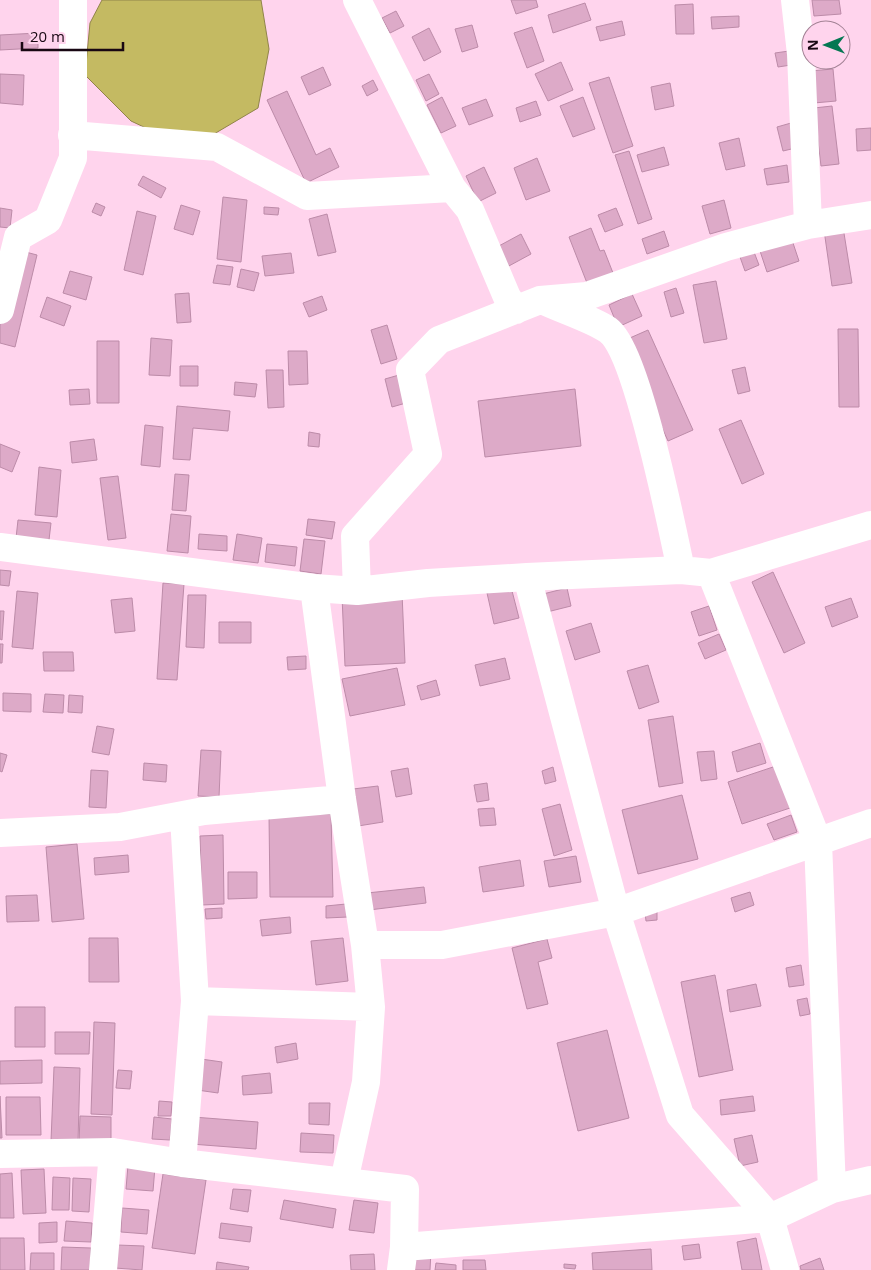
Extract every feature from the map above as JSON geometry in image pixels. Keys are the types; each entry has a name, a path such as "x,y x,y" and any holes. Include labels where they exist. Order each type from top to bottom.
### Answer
{"street":[{"path":"0,310 18,237 48,220 73,158 73,0"},
{"path":"357,0 452,188 470,210 507,297 609,331 627,361 650,436 681,570"},
{"path":"795,0 801,54 808,225"},
{"path":"72,135 217,147 307,196 452,188"},
{"path":"357,591 356,536 428,454 410,370 439,340 528,305 587,296 726,247 808,225 871,215"},
{"path":"0,547 314,588 357,591 428,583 527,577 681,570 711,573 871,525"},
{"path":"711,573 818,842 832,1189"},
{"path":"527,577 616,912 680,1115 770,1218 785,1270"},
{"path":"314,588 342,799 365,946 371,1007 366,1082 344,1181"},
{"path":"0,833 120,827 184,817 204,811 342,799"},
{"path":"182,1163 195,1001 184,817"},
{"path":"365,946 442,945 616,912 871,823"},
{"path":"195,1001 371,1007"},
{"path":"0,1154 113,1152 182,1163 405,1189 402,1258 770,1218 832,1189 871,1180"},
{"path":"103,1270 113,1152"}],"shaded area":[{"path":"102,0 261,0 269,49 258,108 214,134 176,142 131,121 85,75 90,23"}],"building":[{"path":"511,0 536,0 538,7 516,14"},
{"path":"812,0 839,0 841,14 814,16"},
{"path":"585,3 591,20 553,33 548,15"},
{"path":"693,4 694,34 676,34 675,5"},
{"path":"396,11 404,26 390,33 382,18"},
{"path":"739,16 739,27 712,29 711,17"},
{"path":"622,21 625,35 600,41 596,27"},
{"path":"472,25 478,47 462,52 455,29"},
{"path":"532,27 544,61 527,68 514,33"},
{"path":"429,28 441,52 424,61 412,37"},
{"path":"38,33 38,48 0,50 0,35"},
{"path":"789,51 791,65 778,67 775,53"},
{"path":"561,62 573,90 548,101 535,74"},
{"path":"323,67 331,85 309,95 301,77"},
{"path":"833,70 836,101 814,103 810,71"},
{"path":"0,74 24,75 23,105 0,103"},
{"path":"429,74 439,94 426,101 416,80"},
{"path":"609,77 633,146 613,153 589,83"},
{"path":"373,80 378,90 367,96 362,86"},
{"path":"670,83 674,106 655,110 651,87"},
{"path":"287,91 316,155 330,148 339,167 306,183 267,100"},
{"path":"442,97 456,126 441,133 427,105"},
{"path":"583,97 595,129 573,137 560,106"},
{"path":"486,99 493,116 469,125 462,108"},
{"path":"536,101 541,115 520,122 516,108"},
{"path":"832,106 839,164 821,166 814,108"},
{"path":"798,121 804,146 783,151 777,127"},
{"path":"871,128 871,150 857,151 856,129"},
{"path":"739,138 745,166 726,170 719,143"},
{"path":"664,147 669,165 642,172 637,155"},
{"path":"629,151 652,219 638,224 615,155"},
{"path":"537,158 550,191 526,200 514,168"},
{"path":"787,165 789,182 767,185 764,169"},
{"path":"484,167 496,193 478,202 466,176"},
{"path":"143,176 166,188 161,198 138,185"},
{"path":"223,197 247,200 241,262 217,259"},
{"path":"724,200 731,228 710,234 702,206"},
{"path":"96,203 105,207 101,216 92,212"},
{"path":"181,205 200,211 193,235 174,229"},
{"path":"264,207 279,208 278,215 264,214"},
{"path":"0,208 12,210 10,228 0,227"},
{"path":"616,208 623,225 605,232 598,215"},
{"path":"137,211 156,216 143,275 124,270"},
{"path":"327,214 336,252 318,256 309,219"},
{"path":"843,227 852,283 832,286 824,230"},
{"path":"591,228 600,251 604,250 613,273 587,283 569,237"},
{"path":"664,231 669,246 647,254 642,239"},
{"path":"521,234 531,254 507,267 497,247"},
{"path":"792,240 799,261 767,272 760,251"},
{"path":"18,250 37,255 15,347 0,343 0,325"},
{"path":"754,252 759,265 745,271 740,257"},
{"path":"291,253 294,273 265,276 262,256"},
{"path":"217,265 233,267 230,285 213,283"},
{"path":"241,269 259,273 254,291 237,287"},
{"path":"70,271 92,277 86,300 63,293"},
{"path":"716,281 727,339 704,343 693,285"},
{"path":"676,288 684,313 671,317 664,292"},
{"path":"189,293 191,322 177,323 175,294"},
{"path":"632,294 642,316 618,327 609,305"},
{"path":"322,296 327,310 309,317 303,303"},
{"path":"47,297 71,306 64,326 40,317"},
{"path":"387,325 397,359 381,364 371,330"},
{"path":"838,329 858,329 859,407 839,407"},
{"path":"648,330 693,430 668,441 623,341"},
{"path":"151,338 172,340 170,376 149,375"},
{"path":"97,341 119,341 119,403 97,403"},
{"path":"288,351 307,351 308,384 289,385"},
{"path":"180,366 198,366 198,386 180,386"},
{"path":"745,367 750,391 738,394 732,370"},
{"path":"266,370 283,370 284,407 268,408"},
{"path":"399,375 406,403 392,407 385,379"},
{"path":"235,382 257,384 255,397 234,395"},
{"path":"89,389 90,404 70,405 69,390"},
{"path":"575,389 581,446 485,457 478,401"},
{"path":"177,406 230,411 228,431 193,428 190,460 173,459"},
{"path":"741,420 764,474 742,484 719,429"},
{"path":"145,425 163,427 160,467 141,465"},
{"path":"309,432 320,434 319,447 308,446"},
{"path":"94,439 97,460 72,463 70,442"},
{"path":"0,444 20,452 12,472 0,467"},
{"path":"39,467 61,470 57,517 35,515"},
{"path":"175,474 189,475 186,511 172,510"},
{"path":"118,476 126,538 108,540 100,478"},
{"path":"171,514 191,516 188,553 167,551"},
{"path":"308,519 335,522 332,539 306,535"},
{"path":"18,520 51,523 49,540 16,538"},
{"path":"199,534 227,536 227,551 198,549"},
{"path":"237,534 262,538 258,563 233,560"},
{"path":"304,539 325,541 321,574 300,571"},
{"path":"267,544 297,547 295,566 265,562"},
{"path":"0,570 11,571 9,586 0,585"},
{"path":"773,572 805,643 784,653 752,582"},
{"path":"163,583 184,584 177,680 157,679"},
{"path":"511,587 519,618 494,624 487,593"},
{"path":"567,588 571,606 547,612 543,594"},
{"path":"17,591 38,593 33,649 12,647"},
{"path":"402,593 405,663 345,666 342,596"},
{"path":"188,595 206,595 204,648 186,647"},
{"path":"132,598 135,631 115,633 111,600"},
{"path":"851,598 858,617 832,627 825,607"},
{"path":"709,606 717,630 699,636 691,612"},
{"path":"0,611 4,611 2,640 0,639"},
{"path":"219,622 251,622 251,643 219,643"},
{"path":"591,623 600,652 575,660 566,631"},
{"path":"719,634 726,650 705,659 698,643"},
{"path":"0,644 3,644 2,663 0,663"},
{"path":"43,652 73,652 74,671 44,671"},
{"path":"306,656 306,669 288,670 287,657"},
{"path":"505,658 510,679 480,686 475,665"},
{"path":"648,665 659,702 639,709 627,671"},
{"path":"397,668 405,705 350,716 342,679"},
{"path":"436,680 440,695 421,700 417,686"},
{"path":"3,693 31,694 31,712 3,711"},
{"path":"45,694 64,695 63,713 43,712"},
{"path":"69,695 83,696 82,713 68,712"},
{"path":"673,716 683,783 659,787 648,720"},
{"path":"97,726 114,729 109,755 92,752"},
{"path":"760,743 766,763 737,772 732,752"},
{"path":"201,750 221,751 219,797 198,796"},
{"path":"714,751 717,779 701,781 697,752"},
{"path":"0,753 7,755 2,772 0,771"},
{"path":"144,763 167,765 166,782 143,780"},
{"path":"776,766 790,808 742,824 728,782"},
{"path":"553,767 556,781 545,784 542,771"},
{"path":"408,768 412,794 396,797 391,771"},
{"path":"91,770 108,771 106,808 89,807"},
{"path":"487,783 489,800 477,802 474,785"},
{"path":"378,786 383,822 358,826 353,789"},
{"path":"682,795 698,859 638,874 622,810"},
{"path":"560,804 572,850 554,856 542,809"},
{"path":"494,808 496,825 480,826 478,809"},
{"path":"331,814 333,897 270,897 269,815"},
{"path":"791,815 797,832 774,840 767,824"},
{"path":"223,835 224,904 202,905 200,836"},
{"path":"77,844 84,919 52,922 46,847"},
{"path":"128,855 129,872 95,875 94,858"},
{"path":"576,856 581,882 549,887 544,861"},
{"path":"520,860 524,886 483,892 479,867"},
{"path":"228,872 257,872 257,898 228,899"},
{"path":"424,887 426,903 369,910 367,893"},
{"path":"750,892 754,905 735,912 731,898"},
{"path":"37,895 39,921 7,922 6,896"},
{"path":"346,904 348,917 326,918 326,906"},
{"path":"222,908 222,918 206,919 205,909"},
{"path":"657,911 657,920 646,921 645,912"},
{"path":"290,917 291,933 262,936 260,920"},
{"path":"89,938 118,938 119,982 89,982"},
{"path":"343,938 348,981 316,985 311,941"},
{"path":"547,939 552,958 538,962 548,1004 527,1009 512,948"},
{"path":"801,965 804,985 789,987 786,968"},
{"path":"715,975 733,1070 699,1077 681,982"},
{"path":"756,984 761,1006 730,1012 727,990"},
{"path":"807,998 810,1014 800,1016 797,1000"},
{"path":"15,1007 45,1007 45,1047 15,1047"},
{"path":"94,1022 115,1023 112,1115 91,1114"},
{"path":"607,1030 629,1118 578,1131 557,1043"},
{"path":"55,1032 90,1032 89,1054 55,1054"},
{"path":"296,1043 298,1059 277,1063 275,1047"},
{"path":"201,1059 222,1062 218,1093 197,1090"},
{"path":"42,1060 42,1083 0,1084 0,1061"},
{"path":"54,1067 80,1068 78,1142 51,1141"},
{"path":"118,1070 132,1071 130,1089 116,1088"},
{"path":"270,1073 272,1093 243,1095 242,1076"},
{"path":"0,1096 2,1138 0,1138"},
{"path":"753,1096 755,1111 721,1115 720,1100"},
{"path":"6,1097 40,1097 41,1135 6,1135"},
{"path":"159,1101 172,1102 171,1116 158,1116"},
{"path":"309,1103 330,1103 329,1125 309,1124"},
{"path":"80,1116 111,1117 111,1144 79,1144"},
{"path":"154,1117 172,1119 170,1140 152,1139"},
{"path":"193,1117 258,1122 256,1149 191,1144"},
{"path":"301,1133 334,1135 333,1153 300,1152"},
{"path":"752,1135 758,1162 740,1166 734,1139"},
{"path":"128,1165 155,1167 153,1191 126,1189"},
{"path":"44,1169 46,1213 23,1214 21,1170"},
{"path":"12,1173 14,1218 0,1218 0,1174"},
{"path":"163,1174 206,1180 195,1254 152,1248"},
{"path":"53,1177 70,1178 69,1210 52,1210"},
{"path":"73,1178 91,1179 89,1212 72,1211"},
{"path":"233,1189 251,1190 248,1212 230,1209"},
{"path":"284,1200 336,1209 333,1228 280,1219"},
{"path":"354,1200 378,1203 374,1233 349,1230"},
{"path":"122,1208 149,1210 147,1234 121,1232"},
{"path":"66,1221 92,1223 91,1242 64,1241"},
{"path":"57,1222 57,1242 39,1243 39,1223"},
{"path":"221,1223 252,1227 250,1242 219,1238"},
{"path":"0,1238 24,1238 25,1270 0,1270"},
{"path":"756,1238 762,1270 742,1270 737,1242"},
{"path":"699,1244 701,1258 684,1260 682,1246"},
{"path":"117,1245 144,1246 142,1270 115,1268"},
{"path":"62,1247 91,1248 90,1270 61,1270"},
{"path":"651,1249 652,1270 593,1270 592,1253"},
{"path":"412,1250 431,1251 430,1270 411,1270"},
{"path":"31,1253 54,1253 54,1270 30,1270"},
{"path":"374,1254 375,1270 351,1270 350,1255"},
{"path":"820,1258 824,1270 801,1270 800,1266"},
{"path":"463,1260 485,1260 486,1270 463,1270"},
{"path":"217,1262 249,1267 248,1270 216,1270"},
{"path":"436,1263 456,1265 456,1270 435,1270"},
{"path":"564,1264 576,1265 575,1269 564,1268"}]}
